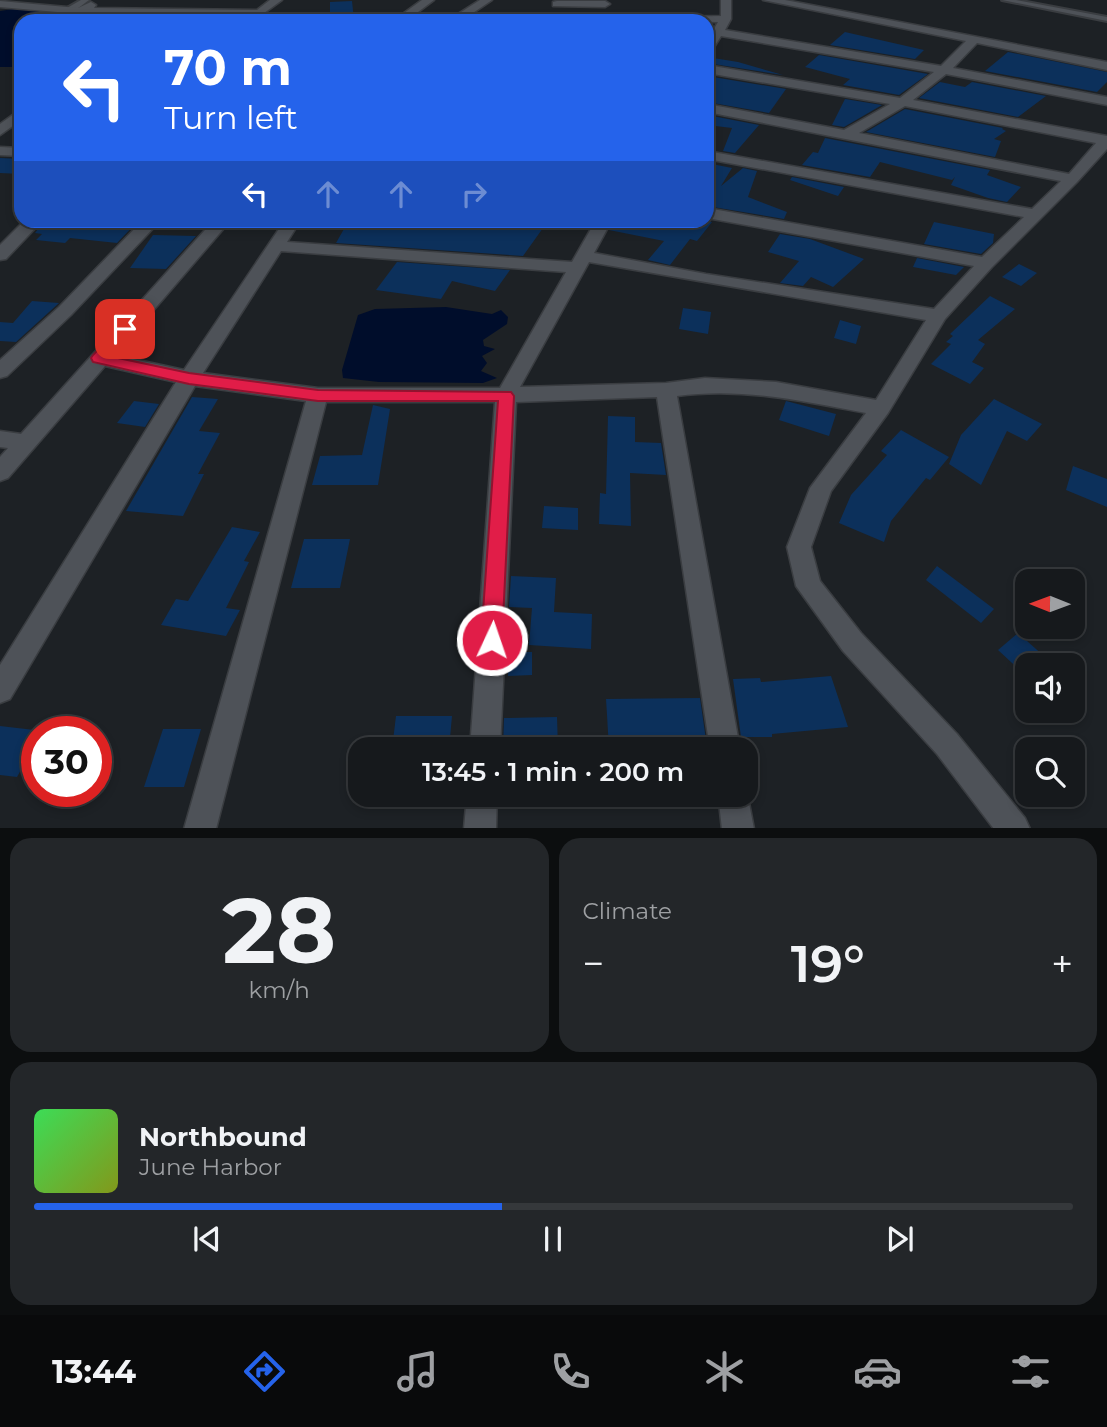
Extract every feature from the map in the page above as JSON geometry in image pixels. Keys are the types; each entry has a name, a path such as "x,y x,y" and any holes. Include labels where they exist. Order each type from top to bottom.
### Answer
{"street":[{"path":"79,7 99,0"},
{"path":"0,5 260,13 277,0"},
{"path":"409,14 429,0"},
{"path":"464,14 487,0"},
{"path":"563,0 556,4 605,4"},
{"path":"714,36 726,19 726,0"},
{"path":"768,0 1107,66"},
{"path":"140,14 143,11"},
{"path":"714,19 726,19"},
{"path":"716,32 944,70 1107,101"},
{"path":"846,135 901,103 944,70 974,39"},
{"path":"714,70 1106,140"},
{"path":"714,109 1072,179"},
{"path":"1014,828 947,744 852,642 809,586 799,547 821,488 881,408 938,316 986,263 1072,179 1106,140"},
{"path":"714,156 1034,214"},
{"path":"714,214 986,263"},
{"path":"0,255 27,228"},
{"path":"0,371 65,311 145,228"},
{"path":"0,472 107,360 216,228"},
{"path":"0,690 189,378 287,228"},
{"path":"486,737 506,396 599,228"},
{"path":"274,246 580,261 938,316"},
{"path":"107,360 189,378 318,396 506,396 666,390 705,385 776,390 881,408"},
{"path":"666,390 723,737"},
{"path":"200,828 318,396"},
{"path":"0,439 25,443"},
{"path":"480,828 481,807"},
{"path":"735,807 738,828"}],"lane":[{"path":"1004,0 1107,19"}],"water":[{"path":"13,9 117,14 14,14 14,67 0,67 0,11"},
{"path":"446,307 492,314 501,310 508,317 507,324 483,340 484,346 495,349 482,356 487,363 481,371 497,378 483,383 379,382 343,378 342,370 358,315 375,309"}],"building":[{"path":"352,1 353,14 330,14 330,2"},
{"path":"845,32 924,50 915,59 830,45"},
{"path":"1008,52 1107,72 1107,82 1097,92 985,71"},
{"path":"819,55 928,74 899,95 843,85 850,79 805,67"},
{"path":"714,58 738,62 783,75 714,64"},
{"path":"714,77 786,89 769,113 714,103"},
{"path":"940,82 965,87 972,82 1046,96 1018,117 919,98"},
{"path":"845,99 882,105 844,127 832,125"},
{"path":"905,109 1003,128 1006,131 994,139 1001,141 995,157 866,132"},
{"path":"714,116 759,125 735,153 723,151 732,128 714,126"},
{"path":"825,138 990,170 987,175 1021,187 1007,202 951,185 955,177 952,180 880,162 870,177 802,165 813,152 818,153"},
{"path":"0,158 14,159 14,174 0,173"},
{"path":"714,164 732,168 721,186 743,168 757,171 748,197 787,212 784,219 714,207"},
{"path":"792,177 844,187 838,196 790,180"},
{"path":"934,222 994,234 993,243 981,254 924,244"},
{"path":"39,228 131,228 117,243 70,238 65,243 36,240 42,234 35,233"},
{"path":"344,228 543,228 523,256 336,243"},
{"path":"707,228 697,241 690,239 670,265 648,260 664,241 609,230"},
{"path":"780,234 810,239 864,259 833,287 811,277 803,286 780,283 799,261 768,252"},
{"path":"153,235 196,236 166,269 130,268"},
{"path":"917,258 964,267 956,275 913,267"},
{"path":"397,262 510,270 495,291 452,281 441,299 376,290"},
{"path":"1019,264 1037,273 1021,286 1002,277"},
{"path":"990,296 1015,309 978,340 985,344 972,362 984,368 970,384 931,364 951,344 946,342 953,336 950,334"},
{"path":"32,301 59,303 16,342 0,341 0,322 13,323"},
{"path":"683,308 711,312 708,334 679,329"},
{"path":"840,320 861,326 856,344 834,338"},
{"path":"192,397 218,399 199,431 220,433 198,474 204,474 183,516 126,511"},
{"path":"994,399 1042,424 1027,441 1007,431 981,485 949,464 961,435"},
{"path":"134,401 159,404 145,427 117,423"},
{"path":"786,401 836,414 829,436 779,420"},
{"path":"373,405 390,409 378,485 312,485 320,456 362,455"},
{"path":"608,416 635,417 635,442 661,443 666,475 630,473 631,526 599,524 600,493 606,494"},
{"path":"901,430 949,457 930,480 926,478 891,521 884,542 839,523 851,495 887,455 881,451"},
{"path":"1073,466 1107,479 1107,507 1066,490"},
{"path":"544,506 578,508 578,530 542,528"},
{"path":"232,527 260,532 244,561 249,562 226,608 240,610 226,636 161,625 176,599 188,601"},
{"path":"304,539 350,539 340,588 291,588"},
{"path":"937,566 994,609 981,623 926,580"},
{"path":"511,576 556,578 554,612 592,614 591,649 529,645 532,608 509,607"},
{"path":"1015,636 1015,639 1025,639 1040,653 1015,653 1015,666 998,650"},
{"path":"509,652 532,652 532,675 508,676"},
{"path":"831,676 848,727 772,734 772,737 741,737 733,679 760,678 761,682"},
{"path":"700,698 706,737 608,737 606,699"},
{"path":"396,716 452,716 450,737 393,737"},
{"path":"557,717 558,737 503,737 504,718"},
{"path":"0,726 21,728 21,770 17,777 0,775"},
{"path":"163,729 201,729 184,787 144,787"}],"route":[{"path":"125,329 99,358 189,378 318,396 506,396 492,640"}]}
